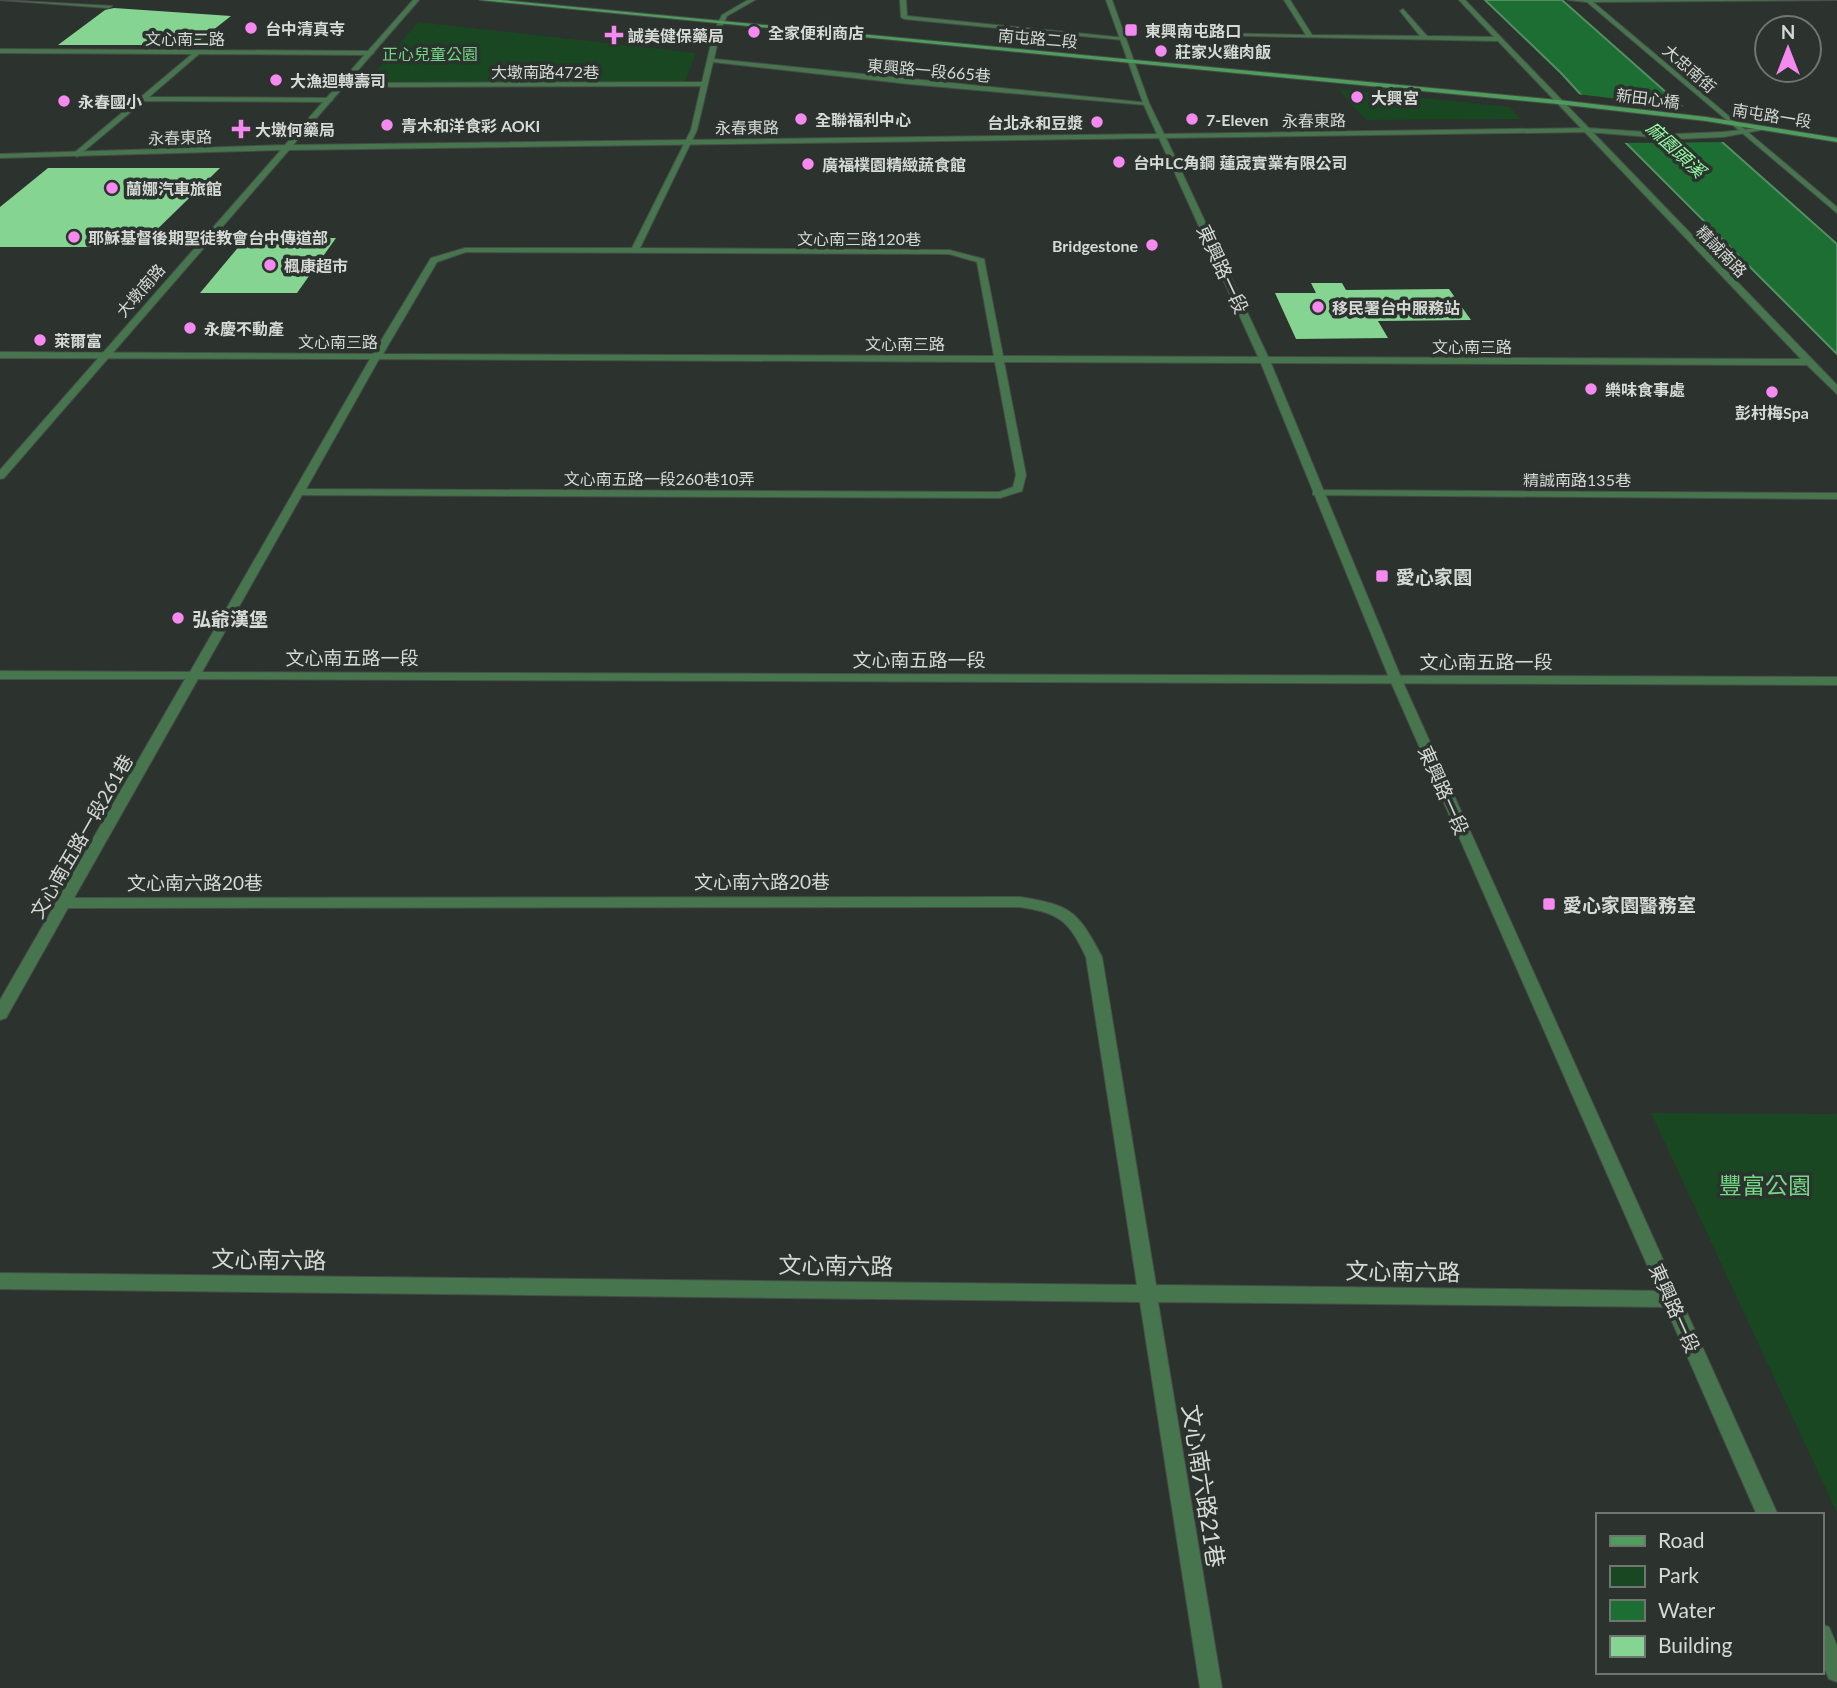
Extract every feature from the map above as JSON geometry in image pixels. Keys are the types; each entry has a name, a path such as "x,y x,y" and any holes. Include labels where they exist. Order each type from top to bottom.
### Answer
{"main road":[{"name":"南屯路二段","path":"483,0 1590,105"},
{"name":"新田心橋","path":"1590,105 1702,118"},
{"name":"南屯路一段","path":"1702,118 1837,140"}],"street":[{"name":"大墩南路","path":"0,476 416,0"},
{"path":"635,250 694,130 721,23 725,15 752,0"},
{"path":"903,0 904,17 1123,38"},
{"name":"東興路一段","path":"1109,0 1146,103 1265,361 1396,680 1767,1513"},
{"path":"1287,0 1310,37"},
{"name":"精誠南路","path":"1462,0 1837,391"},
{"path":"1572,0 1836,0"},
{"name":"大忠南街","path":"1588,0 1837,211"},
{"path":"0,1 109,6"},
{"path":"0,6 11,1"},
{"path":"1403,11 1426,39"},
{"path":"1205,35 1497,39"},
{"name":"文心南二路","path":"0,51 371,53"},
{"path":"77,155 198,52"},
{"name":"東興路一段665巷","path":"710,60 909,82 1146,103"},
{"name":"大墩南路472巷","path":"343,85 705,84"},
{"path":"142,99 330,100"},
{"path":"1745,133 1765,128"},
{"name":"永春東路","path":"0,156 688,141 1587,130 1620,135"},
{"name":"新田心橋","path":"1620,135 1745,133"},
{"name":"文心南五路一段261巷","path":"0,1014 376,357 435,260 465,250 635,250"},
{"name":"文心南三路120巷","path":"635,250 949,252 968,256 981,261 999,359"},
{"name":"文心南三路","path":"0,355 1810,362"},
{"name":"文心南五路一段260巷10弄","path":"299,492 1000,495 1018,489 1021,475 999,359"},
{"name":"精誠南路135巷","path":"1317,493 1837,496"},
{"name":"文心南五路一段","path":"0,676 1837,681"},
{"name":"文心南六路20巷","path":"64,903 1020,902 1058,908 1079,926 1094,957 1149,1292"},
{"name":"文心南六路","path":"0,1281 1671,1299"},
{"name":"文心南六路21巷","path":"1149,1292 1211,1688"},
{"path":"1823,1640 1837,1671"}],"green space":[{"name":"正心兒童公園","path":"418,22 696,53 685,82 366,83"},
{"path":"1338,89 1510,107 1520,119 1366,120"},
{"name":"豐富公園","path":"1651,1113 1837,1114 1837,1513"}],"water":[{"name":"麻園頭溪","path":"1485,0 1562,0 1837,244 1837,354 1618,135 1561,73"}],"pier":[{"path":"1576,94 1689,107 1730,142 1620,143"}],"building":[{"path":"114,8 231,16 194,45 58,45 105,10"},
{"name":"蘭娜汽車旅館","path":"48,168 220,168 139,247 0,247 0,207"},
{"name":"楓康超市","path":"246,238 336,238 297,293 200,293"},
{"path":"1311,283 1342,283 1346,290 1449,289 1471,320 1378,321 1388,338 1296,339 1275,293 1316,293"}],"place":[{"name":"台中清真寺","path":"251,28"},
{"name":"東興南屯路口","path":"1131,30"},
{"name":"全家便利商店","path":"754,32"},
{"name":"誠美健保藥局","path":"614,35"},
{"name":"莊家火雞肉飯","path":"1161,51"},
{"name":"大漁迴轉壽司","path":"276,80"},
{"name":"大興宮","path":"1357,97"},
{"name":"永春國小","path":"64,101"},
{"name":"全聯福利中心","path":"801,119"},
{"name":"7-Eleven","path":"1192,119"},
{"name":"台北永和豆漿","path":"1097,122"},
{"name":"青木和洋食彩 AOKI","path":"387,125"},
{"name":"大墩何藥局","path":"241,129"},
{"name":"台中LC角鋼 蓮宬實業有限公司","path":"1119,162"},
{"name":"廣福樸園精緻蔬食館","path":"808,164"},
{"name":"蘭娜汽車旅館","path":"112,188"},
{"name":"耶穌基督後期聖徒教會台中傳道部","path":"74,237"},
{"name":"Bridgestone","path":"1152,245"},
{"name":"楓康超市","path":"270,265"},
{"name":"移民署台中服務站","path":"1318,307"},
{"name":"永慶不動產","path":"190,328"},
{"name":"萊爾富","path":"40,340"},
{"name":"樂味食事處","path":"1591,389"},
{"name":"彭村梅Spa","path":"1772,392"},
{"name":"愛心家園","path":"1382,576"},
{"name":"弘爺漢堡","path":"178,618"},
{"name":"愛心家園醫務室","path":"1549,904"}]}
